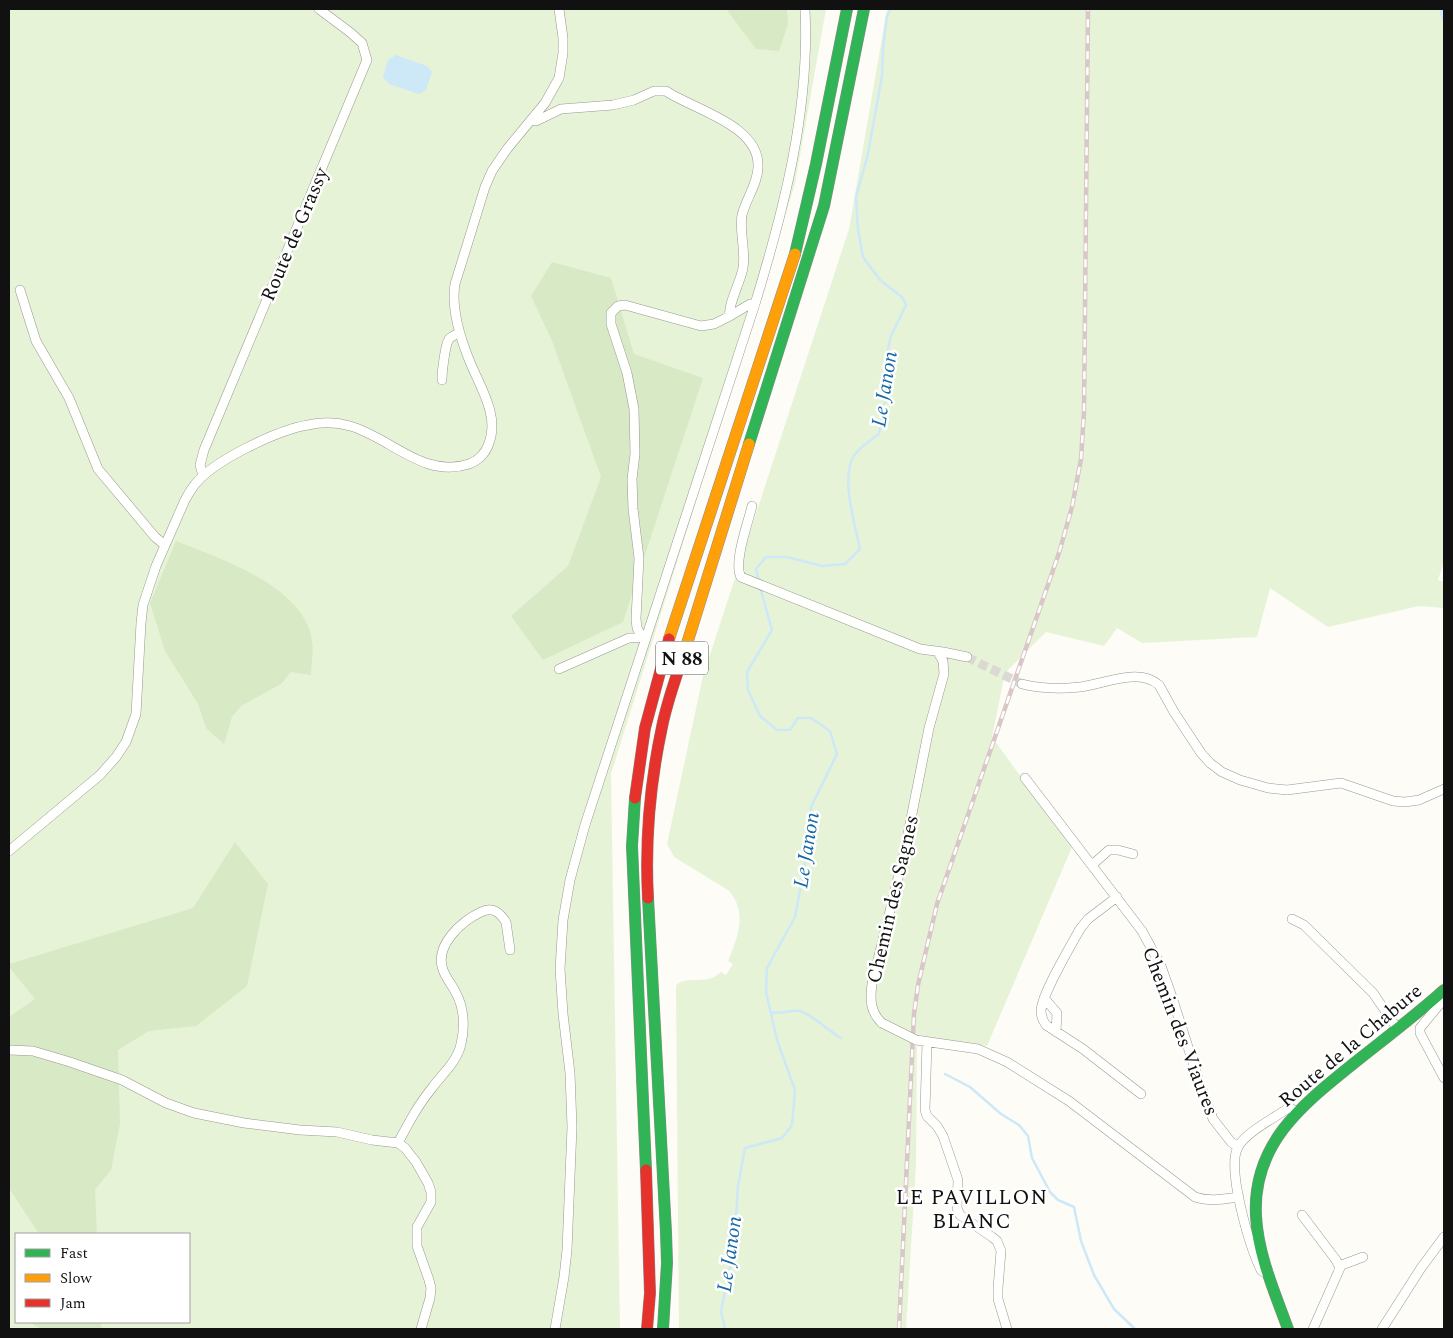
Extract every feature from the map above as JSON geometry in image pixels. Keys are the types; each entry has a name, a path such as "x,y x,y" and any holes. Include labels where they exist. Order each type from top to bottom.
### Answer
{"main road":[{"name":"N 88","path":"647,1329 650,1293 649,1229 632,846 633,814 640,752 650,705 663,662 798,243 814,174 847,9"},
{"name":"N 88","path":"663,1329 667,1262 666,1232 647,879 648,817 651,786 662,726 670,696 824,206 864,9"},
{"name":"Route de la Chabure","path":"1288,1329 1268,1271 1256,1216 1257,1189 1267,1154 1285,1125 1307,1100 1397,1028 1444,995"}],"street":[{"name":"Route de Grassy","path":"202,476 200,465 207,442 367,60 362,43 352,32 319,9"},
{"path":"9,851 100,774 116,757 126,742 136,714 141,623 147,590 185,500 193,486 202,476 231,456 264,440 306,425 326,422 349,425 362,430 405,454 434,466 448,468 474,462 481,457 490,443 492,432 491,416 460,333 454,307 455,284 485,187 499,160 552,94 559,78 563,53 559,9"},
{"path":"555,1329 567,1250 572,1127 572,1104 560,969 563,920 570,880 584,825 644,637 755,304 783,206 798,124 804,55 805,9"},
{"path":"532,120 536,121 566,108 613,106 660,90 740,130 754,150 758,161 758,169 742,216 744,261 740,284 729,311 730,316"},
{"path":"20,290 36,341 69,398 98,469 155,537 165,545"},
{"path":"644,637 637,628 636,619 639,558 632,478 635,454 634,408 627,372 611,324 611,312 618,306 625,306 701,326 714,324 750,304 755,304"},
{"path":"442,380 448,341 460,333"},
{"path":"752,506 738,567 741,578 920,649 967,657"},
{"path":"559,669 621,641 629,638 644,637"},
{"name":"Chemin des Sagnes","path":"937,651 943,660 944,674 929,728 904,854 872,984 872,1008 876,1017 882,1023 916,1040 978,1049 1007,1062 1069,1102 1195,1197 1205,1200 1239,1197"},
{"path":"1022,684 1033,687 1065,688 1082,687 1131,677 1153,680 1159,685 1194,744 1210,763 1222,772 1240,780 1262,786 1294,790 1341,784 1393,801 1405,802 1419,800 1444,789"},
{"name":"Chemin des Viaures","path":"1025,778 1141,928 1161,966 1199,1081 1214,1119 1231,1142 1238,1147"},
{"path":"1092,864 1109,850 1133,854"},
{"path":"1117,897 1088,919 1080,929 1044,998 1041,1013 1042,1019 1046,1024 1083,1049 1141,1094"},
{"path":"398,1143 410,1120 431,1089 456,1059 461,1046 464,1031 461,1005 442,969 442,950 452,935 464,923 487,909 494,910 506,922 510,950"},
{"path":"1292,919 1304,926 1373,993 1397,1028"},
{"path":"1444,995 1420,1028 1420,1033 1444,1078"},
{"path":"1044,998 1057,1013 1056,1032"},
{"path":"927,1042 925,1110 927,1116 941,1131 958,1180 957,1208 960,1215 992,1237 1002,1251 998,1299 1007,1329"},
{"path":"9,1050 33,1051 70,1062 122,1080 166,1103 194,1113 244,1123 337,1132 372,1140 398,1143 405,1148 416,1162 431,1192 431,1202 417,1227 417,1246 431,1288 421,1329"},
{"path":"1268,1271 1262,1271 1250,1241 1239,1197 1234,1164 1238,1147 1250,1135 1287,1109 1292,1109 1296,1112"},
{"path":"1302,1215 1339,1266 1339,1271 1313,1329"},
{"path":"1382,1329 1421,1268 1444,1237"},
{"path":"1339,1266 1363,1257"}],"green space":[{"path":"9,9 826,9 795,184 611,774 620,1329 9,1329"},
{"path":"726,9 787,9 788,24 779,51 756,49"},
{"path":"887,9 1444,9 1444,561 1438,580 1444,582 1444,608 1419,606 1328,627 1270,588 1257,637 1142,643 1117,628 1104,646 1046,632 1005,673 992,737 1072,847 987,1046 917,1035 916,1165 906,1329 679,1329 676,987 682,981 710,979 721,972 726,975 733,964 728,961 738,934 739,915 738,907 728,890 674,857 667,844 703,676 849,229"},
{"path":"552,262 611,278 634,354 703,378 623,622 543,660 511,616 568,566 601,477 552,341 531,296"},
{"path":"176,541 236,566 277,589 293,604 306,621 312,640 311,675 291,672 281,684 241,706 232,717 224,744 206,728 198,704 165,651 150,603"},
{"path":"235,842 268,884 247,986 196,1026 149,1031 118,1050 120,1124 111,1170 95,1190 97,1233 38,1233 9,1188 9,1017 35,999 9,967 9,964 193,908"},
{"path":"33,1323 101,1323 102,1329 43,1329 33,1325"}],"water":[{"path":"396,55 427,66 432,72 426,90 419,94 389,84 383,77 388,60"}],"waterway":[{"name":"Le Janon","path":"759,581 756,569 766,557 787,557 822,566 845,564 860,549 850,502 848,477 850,466 858,450 879,434 887,391 887,354 891,336 906,305 903,298 880,280 863,257 858,229 856,197 868,154 882,76 887,16 891,9"},
{"path":"1442,9 1441,14 1444,21"},
{"name":"Le Janon","path":"725,1329 721,1311 734,1247 738,1186 745,1148 782,1138 792,1125 795,1090 777,1040 766,992 767,968 795,917 809,842 811,807 837,754 830,731 811,718 798,718 790,730 777,730 760,716 748,690 747,672 772,630 760,587"},
{"path":"771,1012 800,1011 841,1038"},
{"path":"945,1074 970,1087 1001,1114 1019,1125 1028,1136 1032,1158 1050,1192 1058,1200 1074,1207 1081,1241 1094,1275 1114,1309 1135,1329"}],"tunnel":[{"path":"967,657 1022,684"}],"railway":[{"path":"899,1329 914,1014 918,985 937,904 1059,553 1072,507 1081,459 1084,412 1088,9"}],"traffic: fast":[{"path":"795,254 816,164 847,9"},
{"path":"749,444 824,206 864,9"},
{"path":"635,798 632,846 646,1170"},
{"path":"648,898 666,1232 667,1263 663,1329"},
{"path":"1288,1329 1273,1288 1257,1231 1257,1190 1262,1168 1271,1147 1284,1128 1316,1095 1444,990"}],"traffic: slow":[{"path":"669,639 795,254"},
{"path":"685,650 749,444"}],"traffic: jam":[{"path":"635,798 645,728 669,639"},
{"path":"648,898 649,812 654,769 672,688 685,650"},
{"path":"646,1170 650,1293 647,1329"}],"district":[{"name":"LE PAVILLON BLANC","path":"972,1209"}]}
